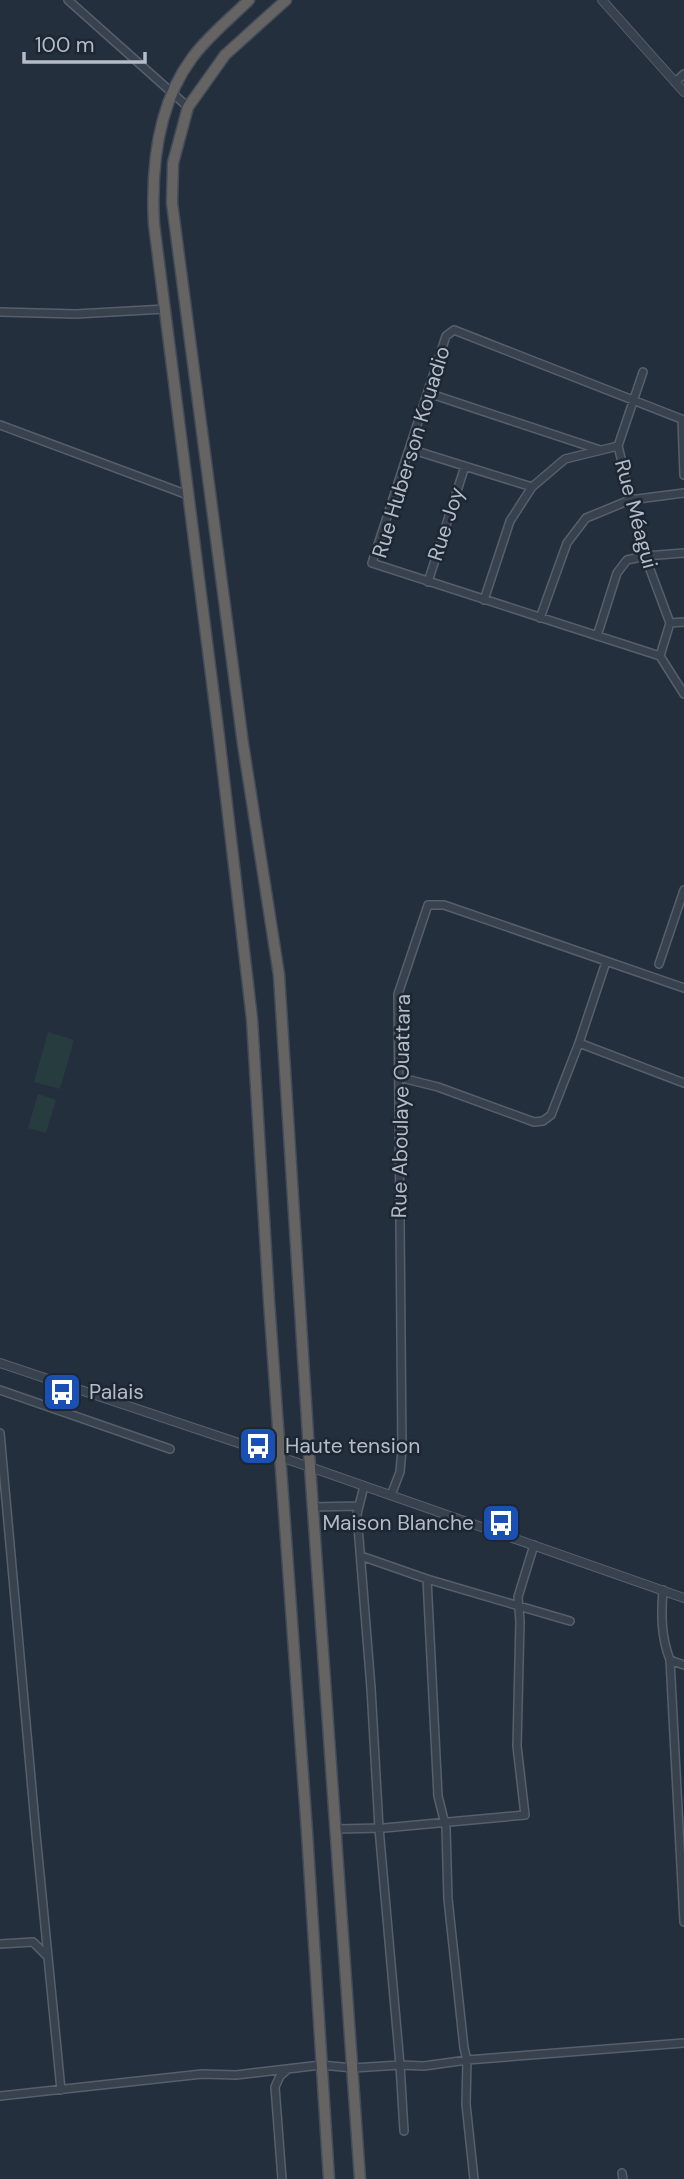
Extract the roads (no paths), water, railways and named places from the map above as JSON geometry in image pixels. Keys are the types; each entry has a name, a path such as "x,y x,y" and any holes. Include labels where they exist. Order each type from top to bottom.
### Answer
{"highway":[{"path":"249,0 192,58 171,92 156,158 154,224 252,1019 329,2179"},
{"path":"286,0 225,55 188,107 173,163 172,203 243,744 279,975 360,2179"}],"street":[{"path":"68,0 188,107"},
{"path":"602,0 684,92"},
{"path":"675,82 684,74"},
{"path":"0,312 76,314 165,309"},
{"name":"Rue Huberson Kouadio","path":"660,656 372,563 446,336 453,330 683,419"},
{"name":"Rue Méagui","path":"643,372 618,446 645,556 670,623"},
{"path":"428,393 601,451"},
{"path":"683,419 684,475"},
{"path":"0,425 188,495"},
{"path":"484,600 510,521 532,487 565,459 618,446"},
{"path":"410,449 532,487"},
{"name":"Rue Joy","path":"428,582 465,466"},
{"path":"540,618 567,543 586,518 630,500 684,493"},
{"path":"597,636 617,573 627,560 684,553"},
{"path":"684,622 670,623 660,656 684,694"},
{"path":"659,964 684,890"},
{"name":"Rue Aboulaye Ouattara","path":"391,1495 400,1472 402,1449 398,994 428,905 444,905 684,988"},
{"path":"398,1077 438,1087 534,1122 542,1121 551,1115 579,1044 606,962"},
{"path":"579,1044 684,1083"},
{"path":"0,1363 279,1456 684,1598"},
{"path":"0,1390 170,1449"},
{"path":"0,1433 61,2090"},
{"path":"365,1486 357,1514 404,2131"},
{"path":"313,1507 358,1506"},
{"path":"336,1829 379,1828 525,1815 517,1746 518,1597 534,1545"},
{"path":"361,1556 427,1579 570,1621"},
{"path":"427,1579 438,1796 444,1821 448,1899 467,2060 466,2104 474,2179"},
{"path":"663,1590 661,1617 670,1660 684,1922"},
{"path":"670,1660 684,1665"},
{"path":"0,1944 33,1942 48,1956"},
{"path":"0,2096 202,2074 236,2075 321,2065 353,2068 424,2066 467,2060 684,2043"},
{"path":"282,2179 275,2087 279,2076 287,2070"}],"place":[{"name":"Palais","path":"62,1392"},
{"name":"Haute tension","path":"258,1446"},
{"name":"Maison Blanche","path":"501,1523"}]}
